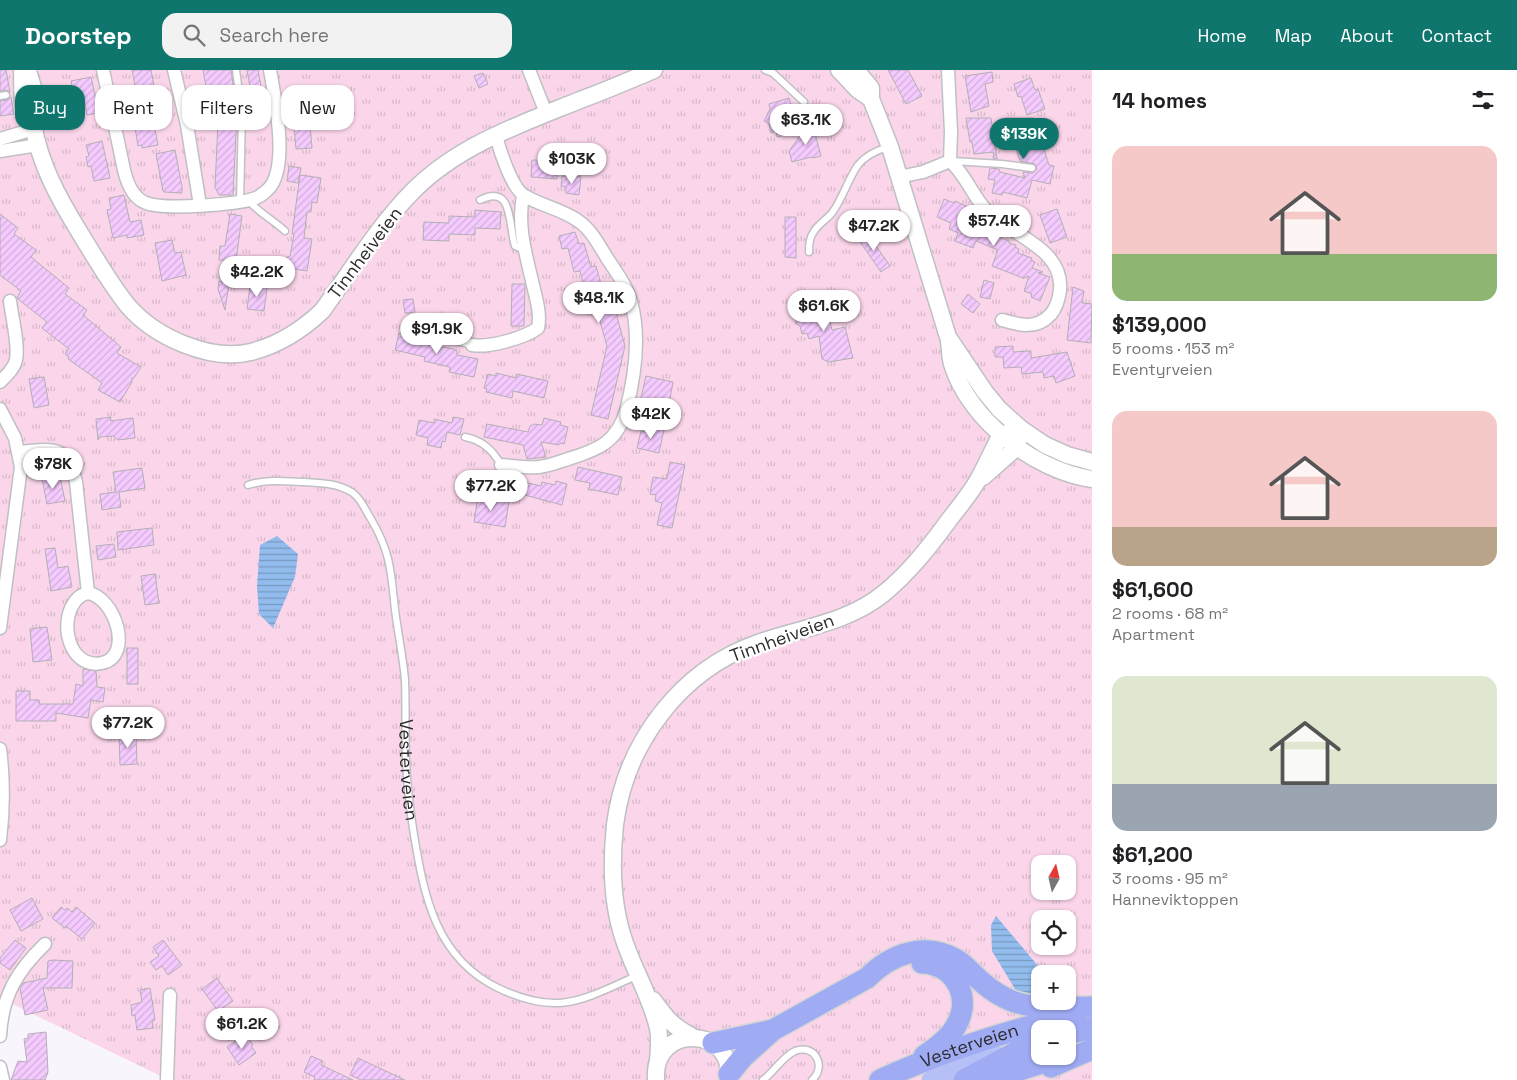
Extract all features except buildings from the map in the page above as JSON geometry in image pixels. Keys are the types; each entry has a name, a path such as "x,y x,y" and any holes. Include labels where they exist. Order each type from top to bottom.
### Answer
{"highway":[{"path":"729,1077 743,1057 773,1030 867,978 879,967 895,957 908,952 933,952 958,960 997,994 1012,1001 1036,1005 1092,1007"},
{"path":"867,978 883,975 899,967 924,962 945,970 959,984 963,1004 961,1016 950,1035 929,1052 889,1076"},
{"name":"Vesterveien","path":"889,1076 1002,1034 1092,1011"},
{"path":"1076,1032 1092,1028"},
{"path":"703,1040 743,1038 773,1030"},
{"name":"Vesterveien","path":"964,1080 1031,1046"},
{"path":"1076,1053 1092,1049"},
{"path":"1024,1080 1092,1049"},
{"path":"989,1080 1035,1065"}],"main road":[{"name":"Vesterveien","path":"932,1080 968,1065 1031,1045"}],"street":[{"name":"Tinnheiveien","path":"22,70 24,111 35,132 66,211 128,306 156,329 183,345 215,352 231,353 249,352 281,341 322,311 393,213 415,189 446,164 496,136 546,113 654,70"},
{"path":"28,70 39,107 35,132"},
{"path":"103,70 128,184 137,198 146,203 159,206 218,205 244,201 258,197 270,186 276,172 279,156 279,135 270,70"},
{"path":"174,70 187,125 200,205"},
{"path":"529,70 546,113"},
{"path":"839,70 858,90 870,99 883,126 948,337 951,362 957,379 978,411 1000,436 1060,470 1092,479"},
{"path":"856,70 871,88 870,99"},
{"path":"948,70 951,132 950,161"},
{"path":"0,139 35,132"},
{"path":"0,151 35,132"},
{"path":"496,136 516,187 523,196 578,220 590,231 624,286 631,301 636,327 631,393 623,420 617,432 593,452 542,467 501,465"},
{"path":"899,177 922,172 950,161"},
{"path":"950,161 967,180 985,209 998,221 1035,244 1046,254 1059,273 1061,284 1057,304 1041,322 1031,325 1018,325 1002,320"},
{"path":"472,345 480,347 531,333 538,328 538,308 522,234 523,196"},
{"path":"0,382 8,374 16,361 16,345 10,301"},
{"path":"948,337 986,392 1020,428 1052,448 1067,455 1092,462"},
{"path":"0,409 10,427 19,452 21,467 0,628"},
{"path":"1000,436 1020,428"},
{"path":"1017,447 1020,428"},
{"name":"Tinnheiveien","path":"656,1080 658,1028 624,942 618,918 613,859 616,824 622,796 631,767 643,741 660,715 679,693 702,672 731,654 757,643 833,621 859,609 883,594 930,546 977,481 1000,436"},
{"name":"Tinnheiveien","path":"977,481 1017,447"},
{"path":"19,452 50,449 62,453 72,466 76,482 88,593"},
{"path":"88,593 102,599 112,611 116,623 118,650 112,658 102,663 92,663 83,660 75,653 69,642 67,631 72,607 77,599 88,593"},
{"path":"0,749 4,778 4,808 0,840"},
{"path":"0,1036 3,1008 12,985 35,953 45,944"},
{"name":"Tinnheiveien","path":"641,982 670,1022 678,1029 703,1040"},
{"path":"167,1080 170,995"},
{"path":"658,1060 672,1043 682,1038 703,1040 725,1056 729,1077"},
{"path":"0,1067 3,1080"}],"lane":[{"path":"236,70 242,114 244,201 273,220 284,231"},
{"path":"765,70 773,73 804,102"},
{"path":"809,252 809,243 813,232 831,214 858,165 863,159 890,147"},
{"path":"950,161 1032,168"},
{"path":"480,200 493,195 499,196 505,201 515,246 524,248"},
{"path":"415,320 438,336 472,345"},
{"path":"465,436 484,444 501,465"},
{"name":"Vesterveien","path":"248,485 256,482 280,480 330,484 343,488 354,494 364,505 379,533 389,558 405,681 408,790 418,858 434,920 449,947 465,965 486,982 515,996 541,1003 552,1004 575,1001 641,982"},
{"path":"763,1080 794,1052 806,1049 814,1053 819,1061 820,1069 812,1080"}],"green space":[{"path":"0,70 1092,70 1092,1080 169,1080 0,998"}],"water":[{"path":"277,536 298,554 295,577 273,628 259,614 257,586 260,545"},
{"path":"996,916 1037,965 1031,965 1031,1001 1015,989 992,951 991,925"}]}
